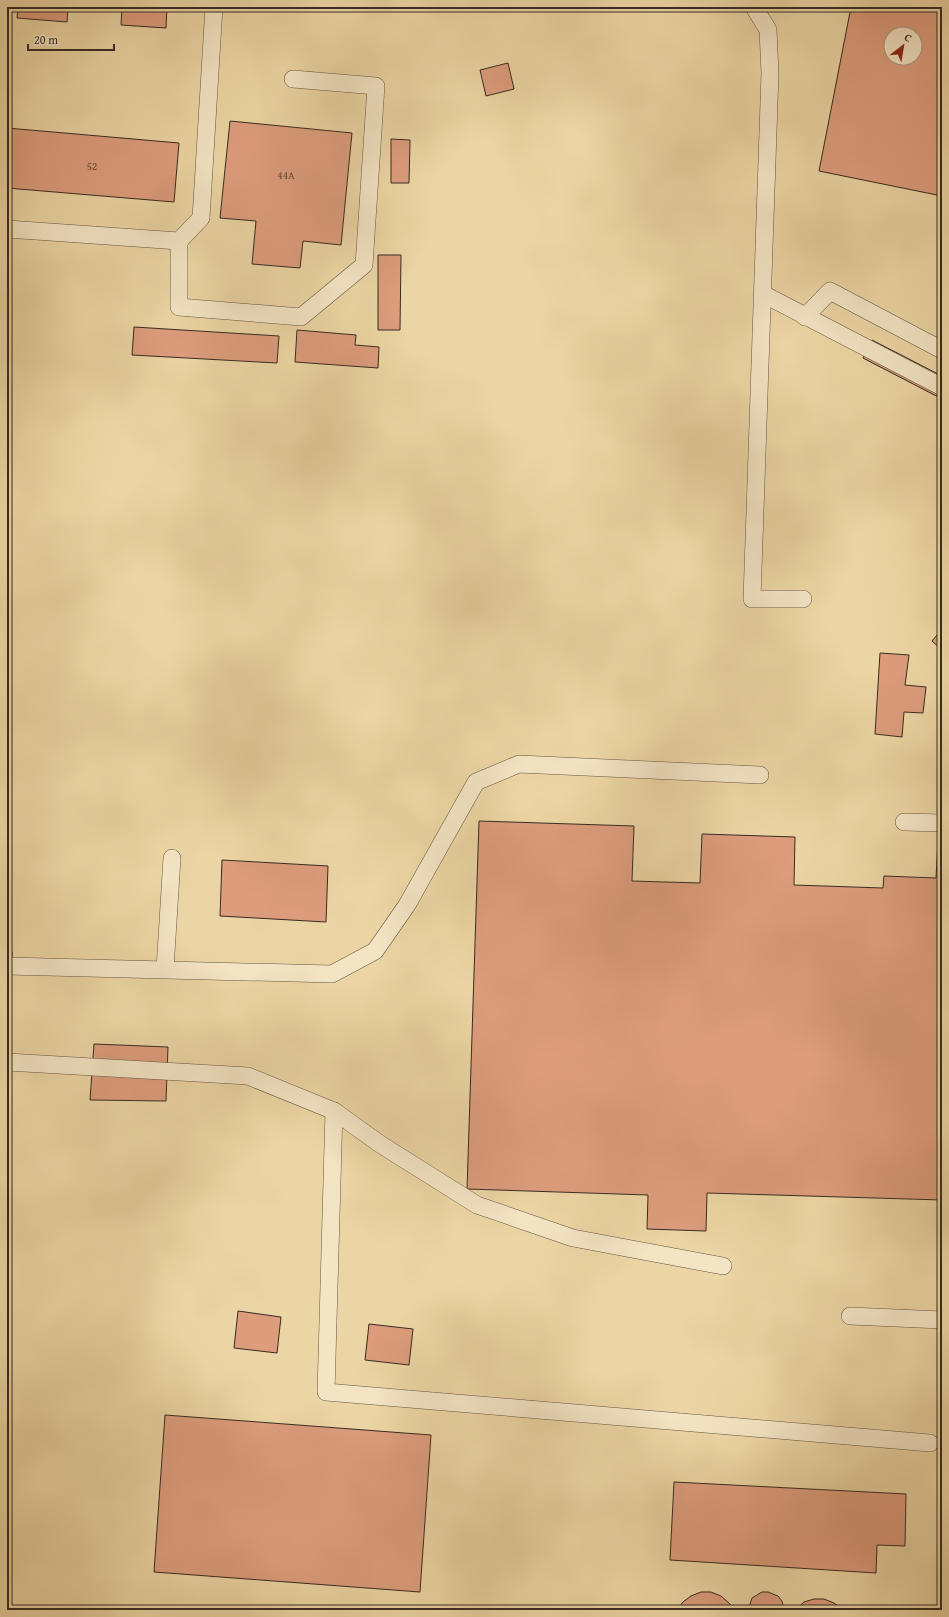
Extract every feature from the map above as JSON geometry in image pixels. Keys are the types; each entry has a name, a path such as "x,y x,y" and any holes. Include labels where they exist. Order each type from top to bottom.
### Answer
{"lane":[{"path":"214,7 201,218 179,241 179,307 301,317 364,265 376,86 293,79"},
{"path":"754,7 768,30 770,73 752,599 803,599"},
{"path":"7,229 179,241"},
{"path":"806,316 830,291 942,350"},
{"path":"763,294 942,387"},
{"path":"7,966 332,974 375,950 407,905 476,782 519,764 760,775"},
{"path":"904,822 942,823"},
{"path":"165,969 172,858"},
{"path":"7,1062 248,1076 334,1111 380,1144 477,1205 573,1238 723,1266"},
{"path":"334,1111 326,1392 930,1444"},
{"path":"850,1316 942,1320"}],"building":[{"path":"18,7 68,7 67,22 17,18"},
{"path":"122,7 167,7 166,28 121,25"},
{"path":"851,7 942,7 942,196 819,171"},
{"path":"508,63 514,89 486,96 480,70"},
{"path":"230,121 352,133 341,245 303,241 300,268 252,264 256,221 220,218"},
{"path":"7,128 179,143 174,202 7,188"},
{"path":"391,139 410,140 409,183 391,183"},
{"path":"378,255 401,255 400,330 378,330"},
{"path":"134,327 279,336 277,363 132,355"},
{"path":"297,330 356,335 355,345 379,347 378,368 295,362"},
{"path":"872,340 942,376 942,399 863,358"},
{"path":"942,629 942,650 932,641"},
{"path":"880,653 909,655 905,685 926,687 923,713 904,712 902,737 875,734"},
{"path":"479,821 634,826 632,881 700,883 702,834 795,837 794,885 883,888 884,876 936,878 938,842 942,842 942,1200 707,1193 706,1231 647,1229 648,1195 467,1189"},
{"path":"222,860 328,866 326,922 220,916"},
{"path":"7,952 12,952 10,1007 7,1007"},
{"path":"94,1044 168,1047 166,1101 90,1100"},
{"path":"238,1311 281,1317 277,1353 234,1348"},
{"path":"369,1324 413,1329 409,1365 365,1360"},
{"path":"165,1415 431,1435 420,1592 154,1572"},
{"path":"674,1482 906,1494 905,1546 877,1545 876,1573 670,1560"},
{"path":"701,1592 711,1592 721,1596 734,1610 677,1610 683,1602 691,1596"},
{"path":"762,1592 768,1592 778,1596 782,1601 784,1610 748,1610 752,1598"},
{"path":"814,1599 824,1599 834,1603 843,1610 795,1610 804,1602"},
{"path":"881,1606 891,1606 901,1610 869,1610"}]}
